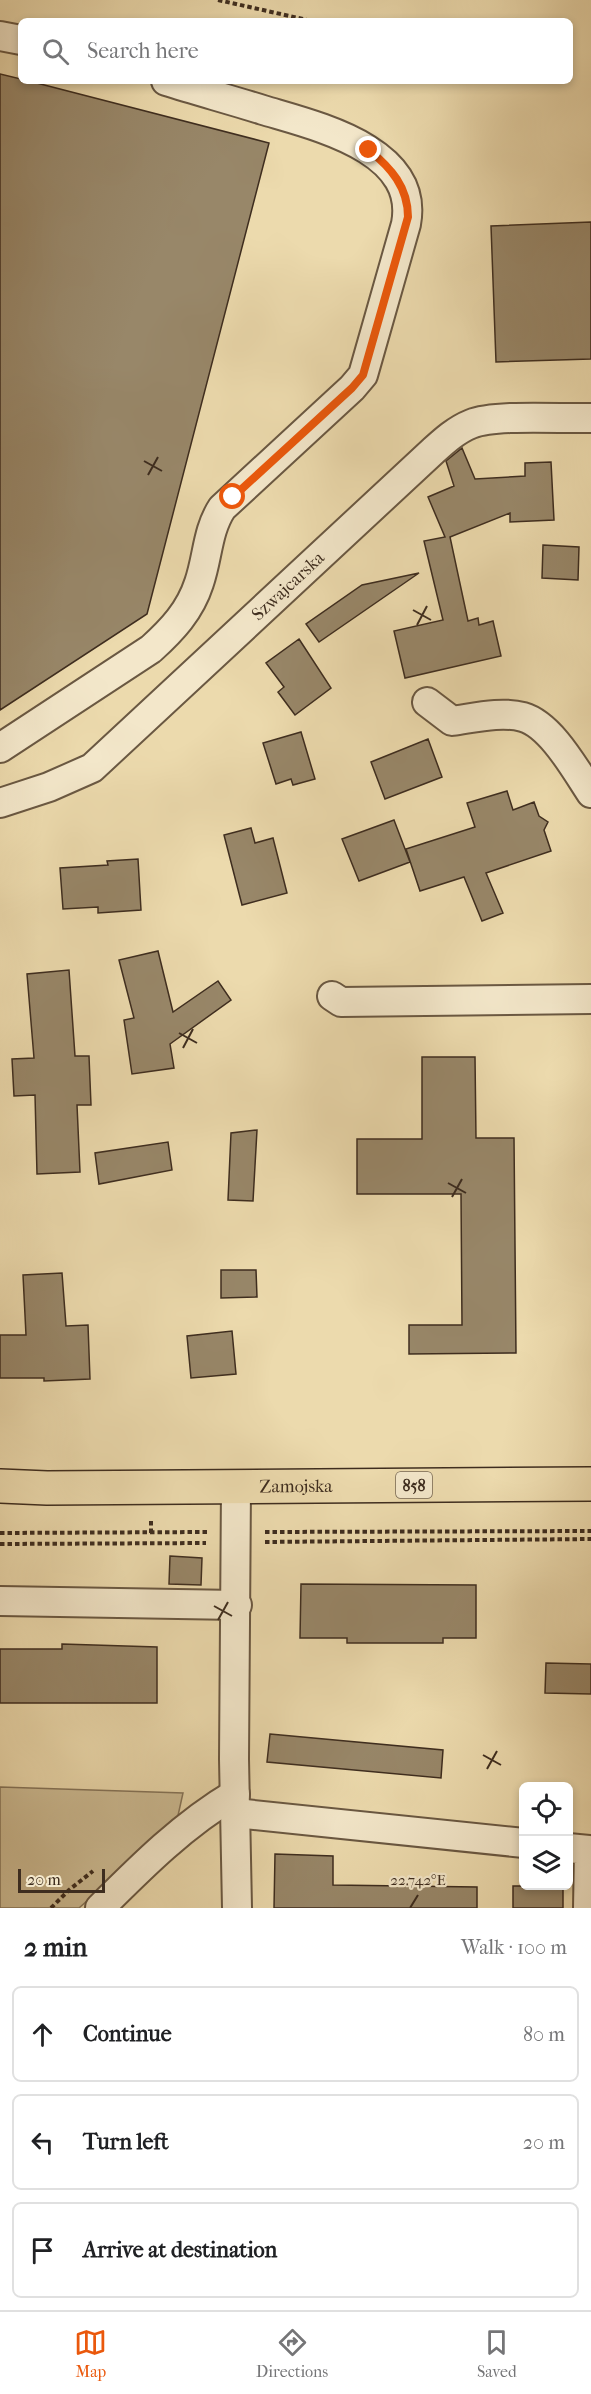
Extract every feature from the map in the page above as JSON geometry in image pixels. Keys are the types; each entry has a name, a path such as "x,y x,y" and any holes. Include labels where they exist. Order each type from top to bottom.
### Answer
{"main road":[{"name":"Zamojska","path":"0,1486 591,1484"}],"street":[{"path":"0,36 18,39"},
{"path":"0,748 151,650 182,617 199,582 211,527 222,508 352,388 363,375 406,224 406,200 398,178 378,157 356,142 311,124 176,84"},
{"name":"Szwajcarska","path":"0,803 49,787 92,768 433,451 461,429 473,423 494,420 591,418"},
{"path":"427,702 452,721 498,715 523,717 541,727 556,742 591,793"},
{"path":"332,996 341,1002 591,999"},
{"path":"236,1487 237,1908"},
{"path":"0,1601 237,1605"},
{"path":"100,1908 149,1860 212,1808 235,1803 519,1842"},
{"path":"573,1848 589,1850 588,1908"}],"path":[{"path":"218,0 299,18"},
{"path":"0,1544 236,1537 591,1531"},
{"path":"0,1533 591,1539"}],"shaded area":[{"path":"0,1787 183,1793 177,1820 79,1908 0,1908"}],"building":[{"path":"0,74 18,78 18,84 41,84 269,143 147,614 0,710"},
{"path":"591,222 591,359 496,362 491,226"},
{"path":"462,448 475,479 525,476 525,463 551,462 554,520 510,522 510,513 450,537 468,621 478,618 479,625 493,621 501,656 405,678 394,631 443,620 424,541 445,537 428,497 454,486 446,461"},
{"path":"543,545 579,547 578,580 542,578"},
{"path":"419,573 319,642 306,624 362,585"},
{"path":"299,639 331,688 295,715 278,692 284,687 266,663"},
{"path":"301,732 315,779 293,785 291,779 276,784 263,743"},
{"path":"428,739 442,777 385,799 371,762"},
{"path":"507,791 513,810 534,802 539,816 548,822 544,830 551,851 486,873 503,913 482,921 464,877 420,891 406,849 475,827 467,803"},
{"path":"394,820 410,862 359,881 342,839"},
{"path":"251,828 255,843 273,838 287,893 242,905 224,835"},
{"path":"138,859 141,910 98,913 98,907 63,909 60,868 108,865 107,861"},
{"path":"158,951 173,1012 218,981 231,1000 170,1044 174,1068 132,1074 124,1020 134,1018 119,960"},
{"path":"69,970 75,1056 89,1056 91,1105 77,1105 80,1172 37,1174 35,1095 14,1096 12,1059 34,1058 27,974"},
{"path":"422,1057 475,1057 476,1138 514,1138 516,1353 409,1354 409,1325 462,1325 461,1194 357,1194 357,1139 422,1139"},
{"path":"257,1130 253,1201 228,1200 231,1133"},
{"path":"168,1142 172,1170 99,1184 95,1153"},
{"path":"221,1270 256,1270 257,1297 221,1298"},
{"path":"62,1273 66,1326 88,1325 90,1379 44,1381 44,1378 0,1378 0,1335 26,1335 23,1275"},
{"path":"232,1331 236,1374 191,1378 187,1336"},
{"path":"170,1556 202,1558 201,1585 169,1584"},
{"path":"301,1584 476,1585 476,1638 443,1638 443,1643 347,1643 347,1638 300,1638"},
{"path":"62,1644 157,1647 157,1703 0,1703 0,1649 62,1649"},
{"path":"546,1663 591,1664 591,1694 545,1693"},
{"path":"270,1734 443,1750 441,1778 267,1762"},
{"path":"275,1854 333,1856 333,1885 477,1887 477,1908 274,1908"},
{"path":"513,1886 519,1886 519,1890 563,1890 563,1908 513,1908"}],"route":[{"path":"233,497 352,388 363,375 367,365 408,217 403,188 398,178 369,150"}]}
